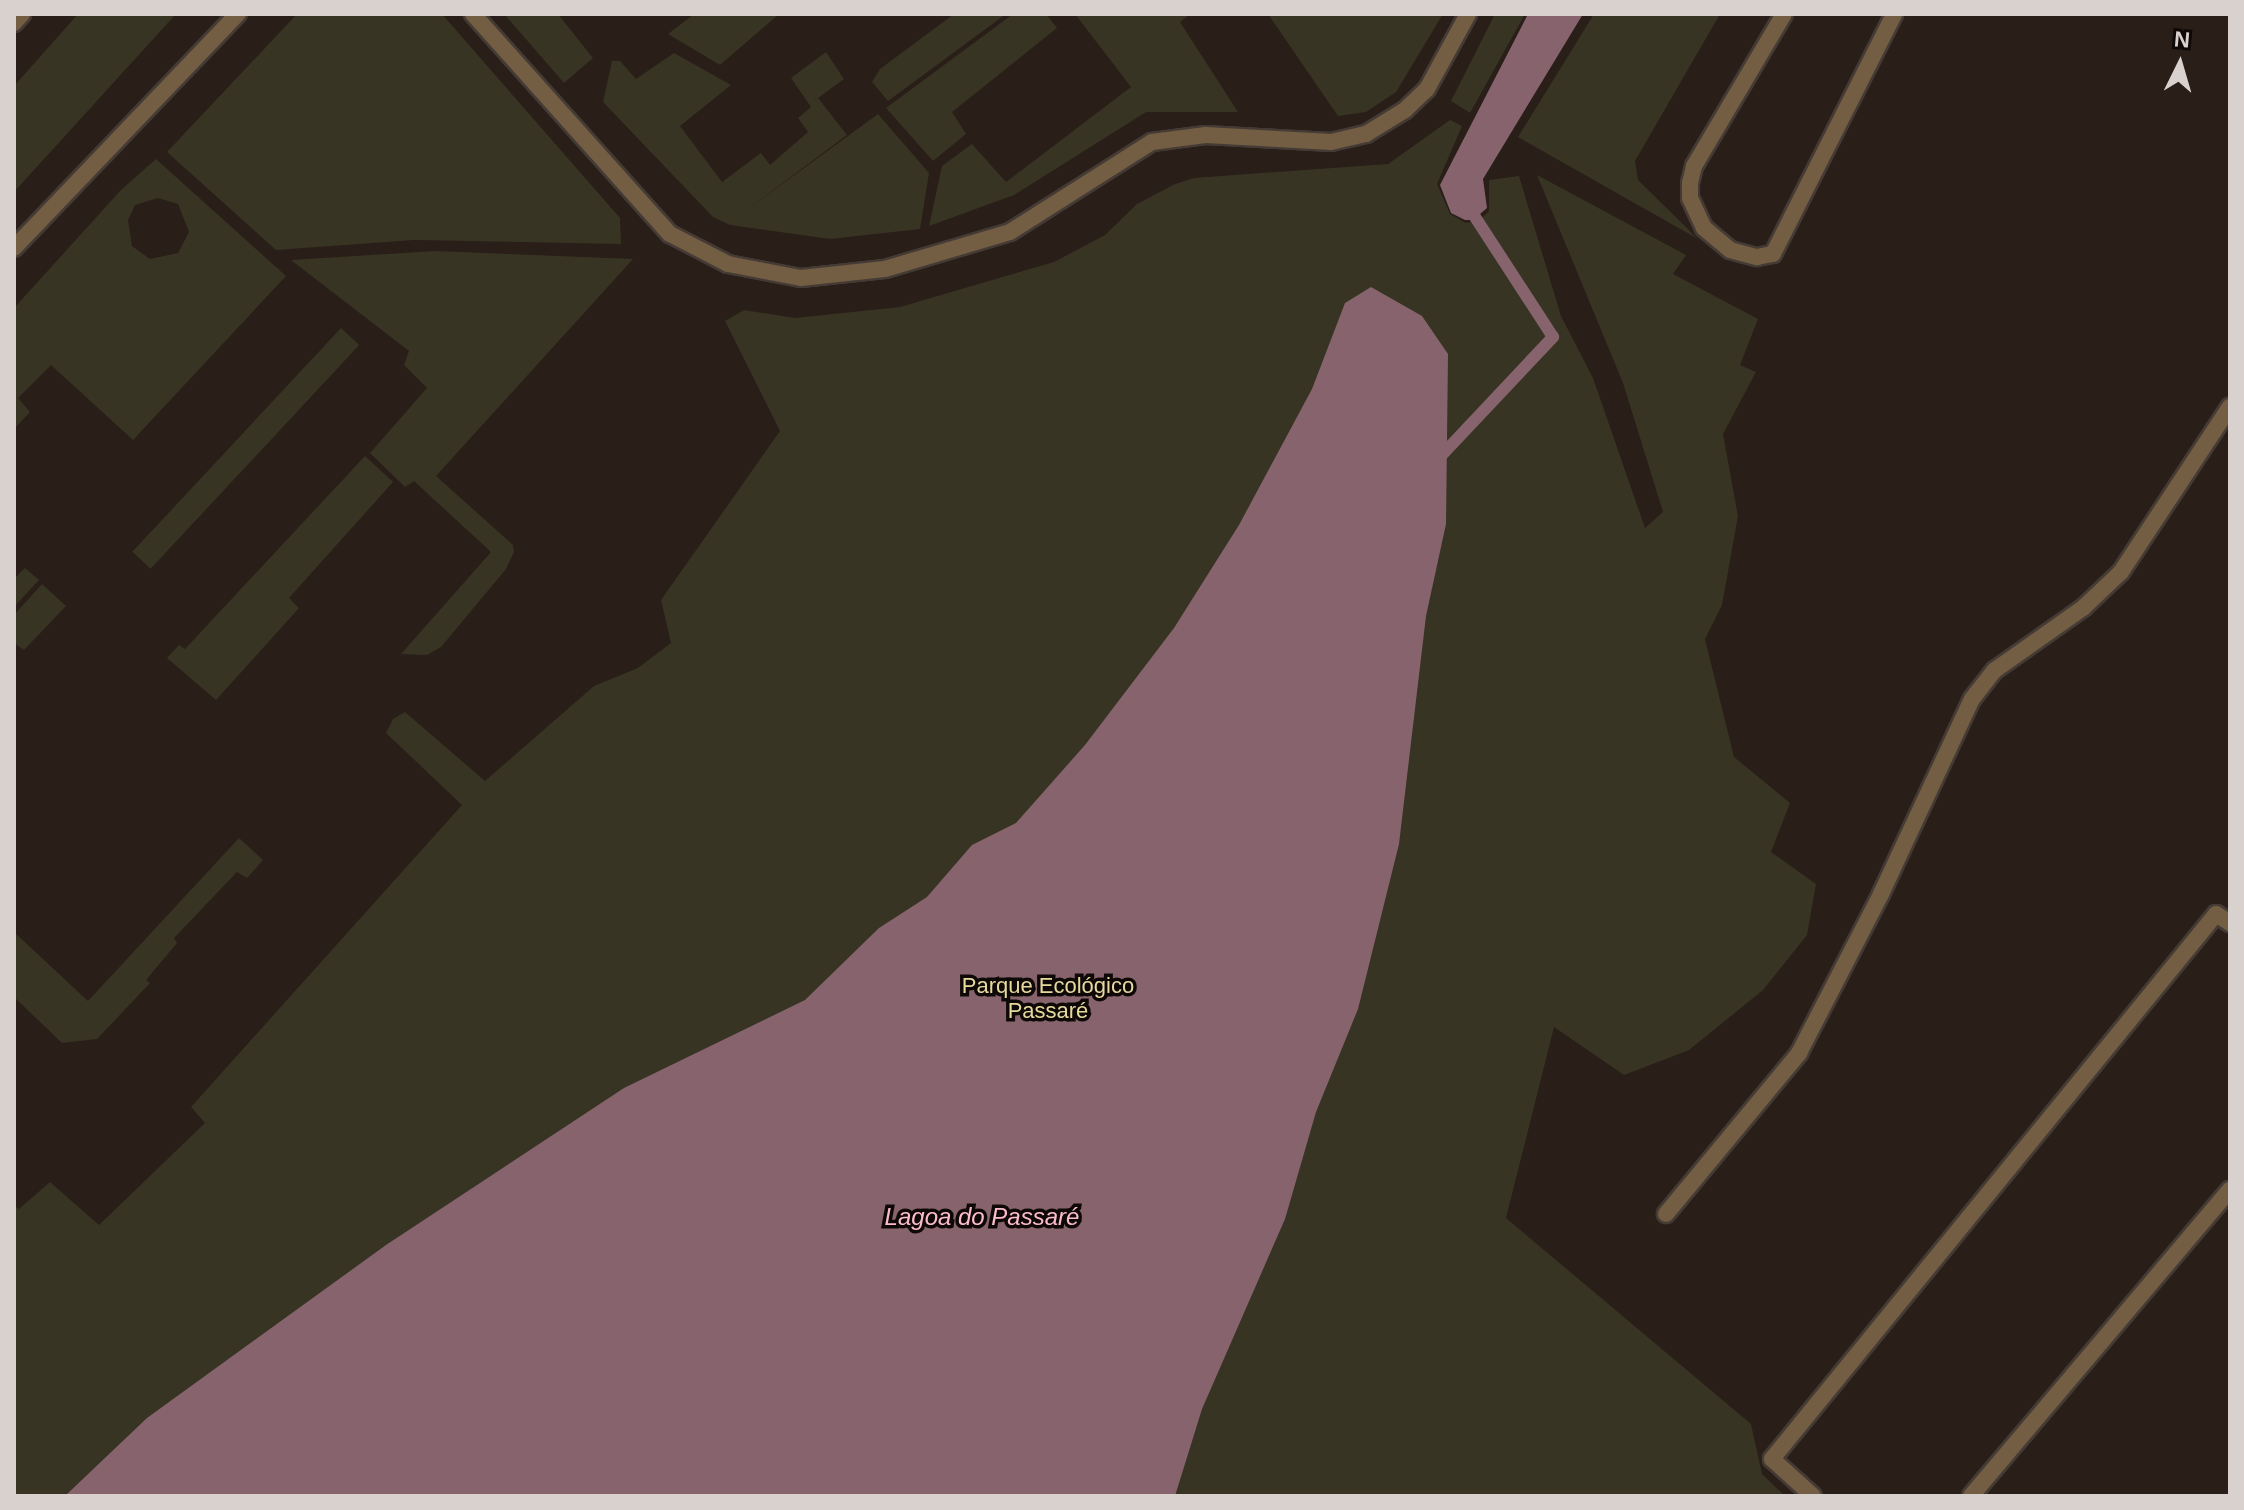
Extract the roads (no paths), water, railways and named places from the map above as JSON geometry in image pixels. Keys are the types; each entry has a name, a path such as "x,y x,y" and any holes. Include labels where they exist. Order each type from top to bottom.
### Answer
{"street":[{"path":"14,23 22,14"},
{"path":"14,248 238,14"},
{"path":"473,14 670,234 728,264 801,278 885,269 1010,232 1152,142 1206,135 1331,142 1366,134 1405,110 1427,89 1468,14"},
{"path":"1784,14 1694,166 1690,183 1690,198 1704,228 1730,250 1757,257 1773,254 1894,14"},
{"path":"1666,1214 1799,1053 1881,894 1972,699 1995,670 2083,608 2121,572 2230,407"},
{"path":"1813,1496 1772,1459 2216,914 2230,923"},
{"path":"1971,1496 2230,1190"}],"water":[{"path":"1528,14 1583,14 1483,179 1487,208 1473,220 1465,220 1451,213 1440,185"},
{"name":"Lagoa do Passaré","path":"1371,287 1422,316 1448,354 1446,524 1426,616 1399,844 1358,1009 1316,1112 1285,1219 1202,1409 1175,1496 65,1496 147,1418 386,1245 624,1088 805,1000 879,928 927,897 972,845 1016,823 1085,745 1174,628 1239,525 1312,389 1345,303"}],"waterway":[{"path":"1440,457 1553,337 1468,206"}],"park label":[{"name":"Parque Ecológico Passaré","path":"1048,998"}]}
